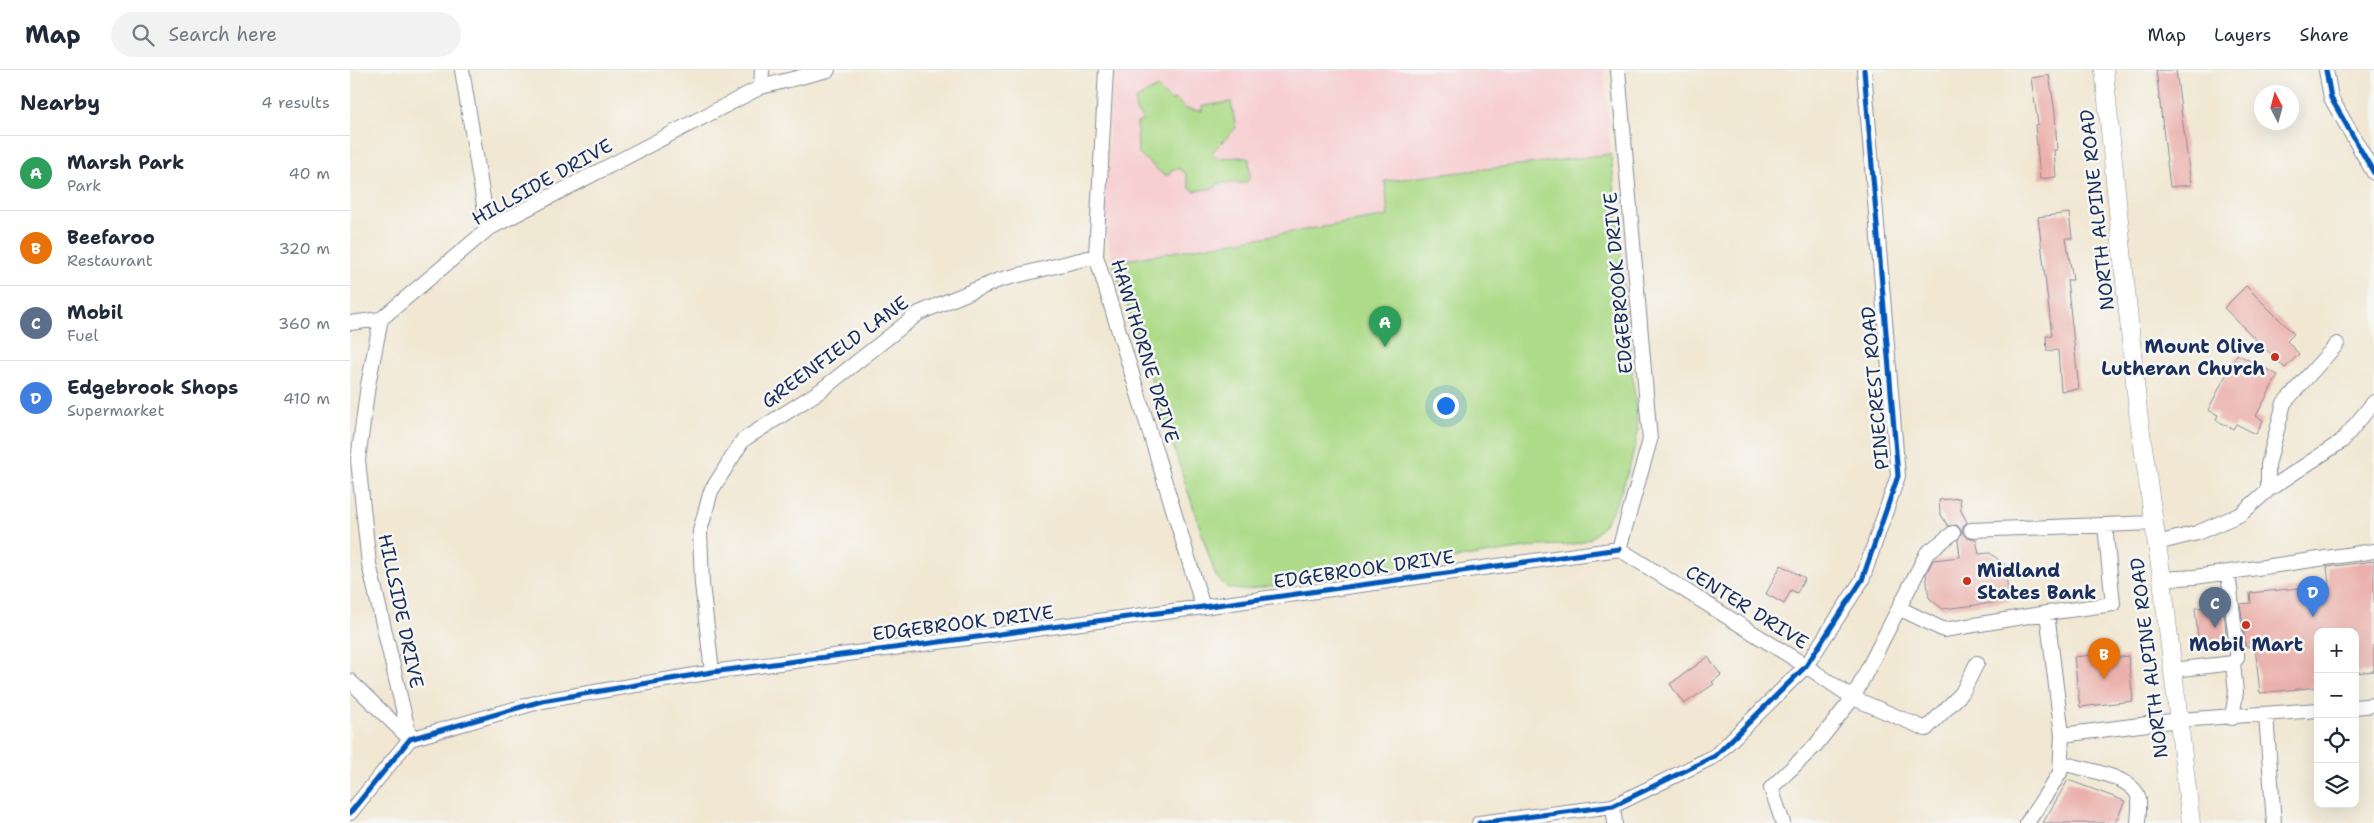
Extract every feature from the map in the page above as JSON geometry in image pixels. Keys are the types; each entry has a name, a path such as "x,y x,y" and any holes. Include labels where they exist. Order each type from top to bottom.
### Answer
{"main road":[{"name":"NORTH ALPINE ROAD","path":"2104,70 2138,412 2162,579 2191,823"}],"street":[{"path":"462,70 488,229"},
{"path":"761,87 762,70"},
{"name":"HILLSIDE DRIVE","path":"410,739 368,564 358,460 368,384 381,319 488,229 761,87 828,70"},
{"name":"HAWTHORNE DRIVE","path":"1106,70 1096,256 1203,607"},
{"name":"EDGEBROOK DRIVE","path":"410,739 542,701 712,672 1203,607 1619,549 1650,440 1618,70"},
{"name":"PINECREST ROAD","path":"1479,823 1613,806 1715,756 1806,666 1862,580 1898,476 1864,70"},
{"path":"2326,70 2331,98 2374,173"},
{"name":"GREENFIELD LANE","path":"712,672 702,584 700,532 711,491 743,440 820,391 919,312 999,280 1096,256"},
{"path":"350,322 381,319"},
{"path":"2268,490 2268,465 2284,403 2337,344"},
{"path":"2157,543 2197,533 2241,514 2268,490 2342,441 2374,402"},
{"path":"1971,530 2154,523"},
{"path":"1900,608 1944,630 2113,604 2105,525"},
{"path":"1783,823 1771,788 1815,746 1853,698 1927,553 1953,533"},
{"name":"CENTER DRIVE","path":"1619,549 1806,666 1853,698 1926,730 1962,693 1977,662"},
{"path":"2162,579 2228,572 2374,551"},
{"path":"2228,572 2237,649 2237,658 2233,663 2236,692 2232,718"},
{"path":"2027,823 2060,773 2061,763 2062,735 2047,613"},
{"path":"2172,670 2233,663"},
{"path":"350,682 410,739 350,812"},
{"path":"2359,707 2374,705"},
{"path":"2062,735 2179,720 2232,718 2314,710"},
{"path":"2266,715 2274,823"},
{"path":"2061,763 2124,781 2134,788 2139,801 2138,823"},
{"path":"1613,806 1615,823"}],"shaded area":[{"path":"1112,70 1604,70 1611,154 1385,181 1389,215 1113,262 1107,235 1105,212"}],"green space":[{"path":"1157,87 1171,101 1176,99 1186,109 1202,111 1202,106 1231,102 1236,128 1212,152 1217,158 1244,157 1249,159 1250,177 1246,183 1218,183 1215,188 1194,191 1189,187 1186,174 1180,169 1172,169 1169,175 1164,175 1138,153 1137,123 1142,121 1141,116 1136,112 1135,100"},
{"path":"1611,154 1638,432 1622,489 1609,517 1601,528 1587,540 1574,544 1539,546 1244,590 1228,588 1216,577 1113,262 1388,216 1385,181"}],"building":[{"path":"2156,70 2176,70 2191,185 2170,187"},
{"path":"2049,75 2055,113 2057,150 2054,150 2056,177 2040,179 2035,125 2038,124 2031,78"},
{"path":"2069,213 2072,238 2066,238 2073,280 2067,280 2079,389 2061,391 2058,350 2047,351 2046,336 2052,336 2038,217"},
{"path":"2246,286 2294,334 2287,341 2299,354 2285,368 2224,308"},
{"path":"2237,354 2278,375 2256,416 2263,420 2256,434 2236,424 2233,429 2216,420 2218,415 2208,410"},
{"name":"Midland States Bank","path":"1960,498 1961,511 1967,522 1963,526 1963,534 1967,538 1976,539 1979,554 1990,553 2005,565 2009,601 1943,609 1929,598 1926,574 1933,560 1960,557 1958,540 1962,531 1957,525 1948,526 1940,513 1939,500"},
{"path":"2374,561 2374,671 2359,673 2359,628 2314,628 2314,687 2260,693 2255,646 2246,647 2240,604 2251,603 2250,593 2329,585 2327,567"},
{"path":"1781,565 1805,578 1797,593 1791,590 1784,604 1766,594"},
{"path":"2223,605 2228,648 2199,651 2195,608"},
{"path":"2111,653 2111,658 2128,656 2133,701 2080,707 2074,657"},
{"path":"1708,657 1721,675 1712,682 1714,684 1684,704 1670,684"},
{"path":"2068,780 2125,801 2115,823 2043,823"}],"cycle path":[{"path":"1479,823 1613,806 1715,756 1806,666 1862,580 1898,476 1864,70"},
{"path":"2326,70 2331,98 2374,173"},
{"path":"350,813 410,739 542,701 712,672 1203,607 1619,549"}],"place":[{"name":"Marsh Park","path":"1385,347"},
{"name":"Mount Olive Lutheran Church","path":"2275,357"},
{"name":"Midland States Bank","path":"1967,581"},
{"name":"Edgebrook Shops","path":"2313,617"},
{"name":"Mobil Mart","path":"2246,625"},
{"name":"Mobil","path":"2215,628"},
{"name":"Beefaroo","path":"2104,679"}]}
